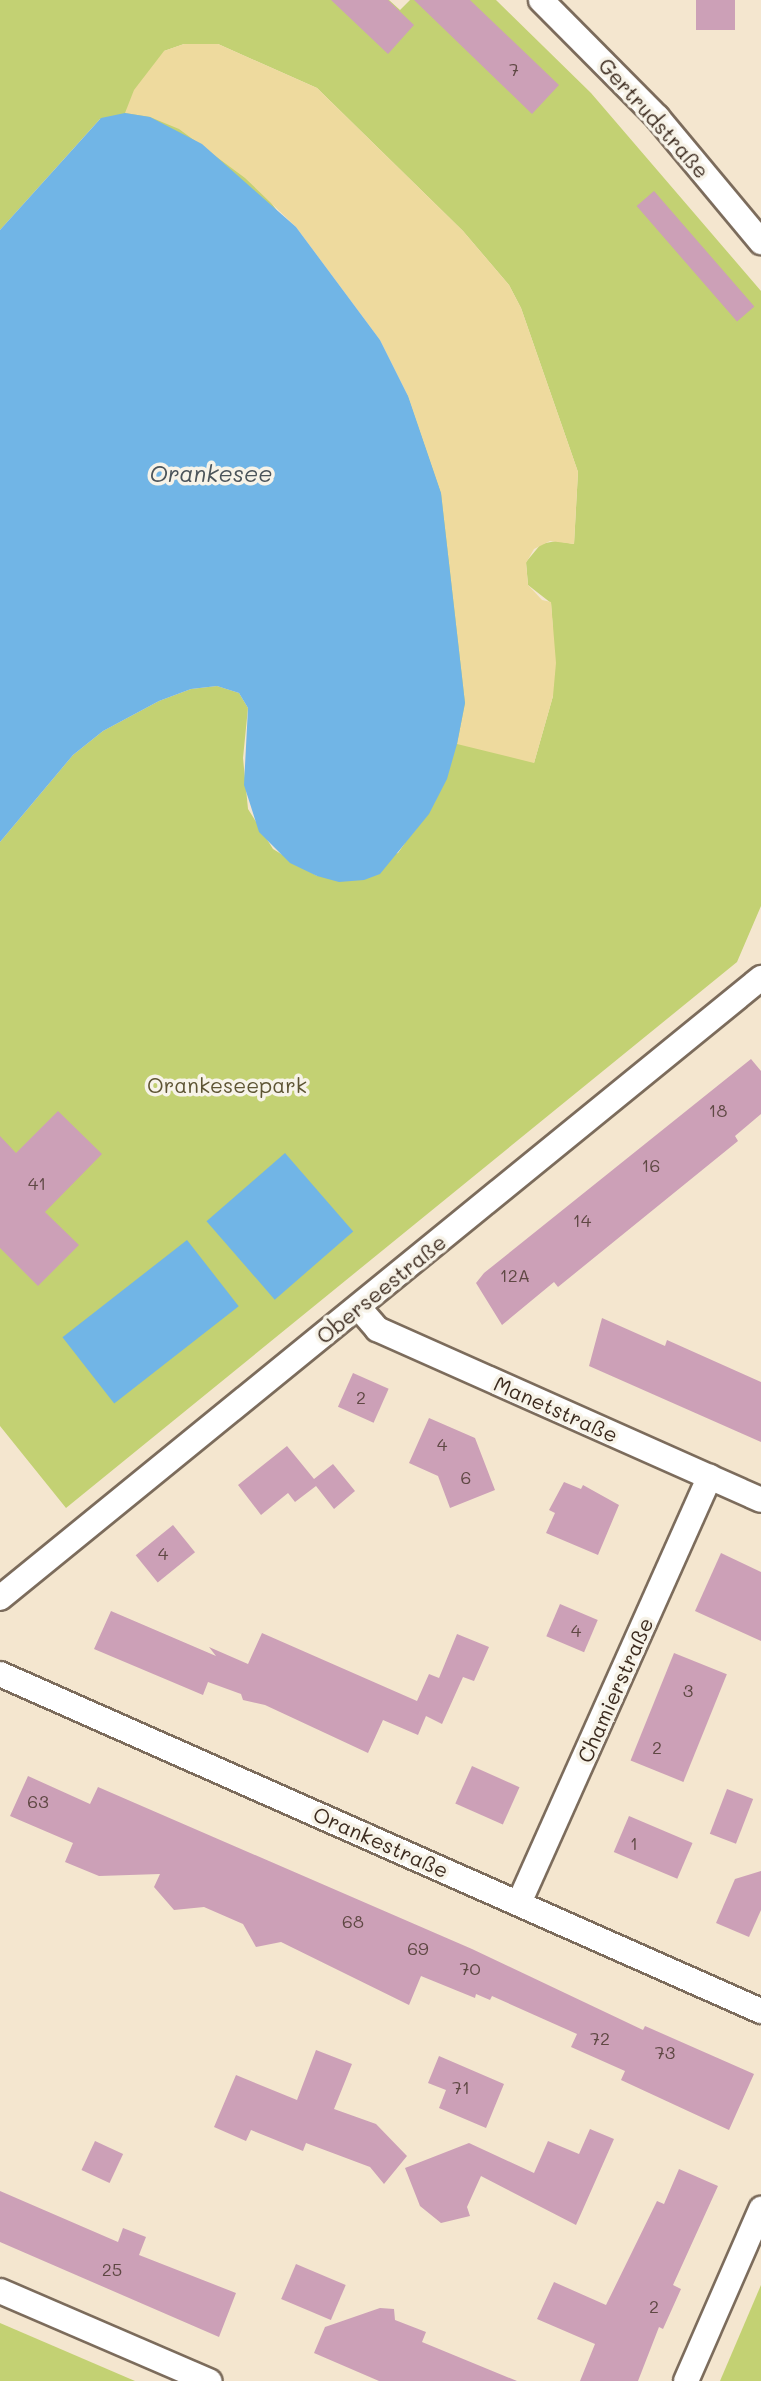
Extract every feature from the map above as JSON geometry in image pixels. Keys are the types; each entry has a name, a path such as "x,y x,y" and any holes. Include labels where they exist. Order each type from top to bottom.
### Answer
{"street":[{"name":"Gertrudstraße","path":"541,0 657,117 761,242"},
{"name":"Oberseestraße","path":"0,1598 758,988"},
{"name":"Manetstraße","path":"359,1308 377,1329 761,1500"},
{"name":"Chamierstraße","path":"519,1903 710,1477"},
{"name":"Orankestraße","path":"0,1674 761,2011"},
{"path":"685,2381 761,2209"},
{"path":"0,2291 209,2381"}],"green space":[{"name":"Orankeseepark","path":"0,0 389,0 400,10 410,0 496,0 591,93 761,291 761,906 737,962 66,1508 0,1426 0,842 73,755 103,731 159,701 191,689 217,686 239,693 248,708 243,758 248,809 273,849 317,876 398,853 405,843 100,119 0,230","holes":["184,44 218,44 317,88 463,231 509,285 521,308 578,472 574,544 556,541 541,544 526,562 528,585 551,603 553,631 553,696 534,763 408,396 164,51"]},
{"path":"761,2285 761,2381 720,2381"},
{"path":"0,2323 135,2381 0,2381"}],"sand":[{"path":"184,44 218,44 317,88 463,231 509,285 521,308 578,472 574,544 550,541 534,549 526,563 528,585 542,600 551,602 556,663 553,696 534,763 457,744 465,703 441,493 408,396 380,340 296,227 245,178 179,129 150,117 125,113 134,90 164,51"}],"water":[{"name":"Orankesee","path":"125,113 150,117 202,144 296,227 380,340 408,396 441,493 465,703 457,744 447,779 429,814 380,874 364,880 339,882 317,876 290,863 259,832 244,785 248,708 239,693 217,686 191,689 159,701 103,731 73,755 0,842 0,230 101,118"},
{"path":"285,1153 353,1231 275,1300 207,1221"},
{"path":"187,1240 239,1306 114,1403 62,1337"}],"building":[{"path":"331,0 388,0 414,25 388,54"},
{"path":"414,0 470,0 559,85 532,114"},
{"path":"696,0 735,0 735,30 696,30"},
{"path":"654,191 754,306 737,322 637,206"},
{"path":"751,1059 761,1071 761,1114 735,1136 738,1141 558,1287 554,1282 502,1325 476,1283 484,1273"},
{"path":"58,1111 102,1154 45,1212 79,1245 38,1286 0,1248 0,1136 16,1153"},
{"path":"602,1318 665,1346 667,1340 761,1382 761,1442 589,1366"},
{"path":"353,1373 389,1389 374,1423 338,1407"},
{"path":"429,1418 475,1438 495,1490 450,1508 438,1476 409,1463"},
{"path":"287,1446 314,1479 333,1464 355,1491 334,1509 316,1486 295,1502 288,1493 261,1515 238,1485"},
{"path":"564,1482 581,1489 583,1485 619,1505 598,1555 546,1533 555,1513 549,1510"},
{"path":"173,1525 195,1552 158,1582 136,1555"},
{"path":"721,1553 761,1572 761,1641 695,1611"},
{"path":"560,1604 598,1620 584,1652 546,1636"},
{"path":"111,1611 216,1656 209,1647 248,1664 262,1633 417,1701 429,1674 439,1678 457,1634 489,1647 474,1681 463,1677 442,1724 426,1716 418,1735 383,1720 368,1753 265,1705 243,1700 241,1694 208,1682 203,1695 94,1649"},
{"path":"674,1653 727,1674 683,1782 631,1761"},
{"path":"472,1766 520,1787 503,1825 455,1803"},
{"path":"28,1776 90,1804 98,1787 472,1949 643,2030 645,2026 754,2074 729,2130 621,2080 625,2071 571,2047 577,2034 492,1996 490,2000 476,1994 475,1998 421,1976 409,2005 281,1942 256,1947 243,1924 204,1907 174,1910 154,1887 160,1874 99,1876 65,1862 73,1843 10,1816"},
{"path":"727,1789 753,1799 736,1844 710,1834"},
{"path":"629,1816 693,1843 677,1879 614,1852"},
{"path":"761,1871 761,1910 749,1937 716,1923 735,1879"},
{"path":"316,2050 352,2064 334,2109 376,2124 407,2156 384,2184 370,2167 306,2143 303,2151 251,2130 246,2141 214,2127 236,2075 297,2100"},
{"path":"439,2056 504,2084 486,2128 439,2108 446,2090 428,2083"},
{"path":"590,2129 614,2139 576,2225 481,2176 467,2207 470,2216 441,2223 420,2206 405,2168 469,2143 534,2173 548,2141 579,2154"},
{"path":"95,2141 123,2154 110,2183 81,2170"},
{"path":"679,2169 718,2186 673,2285 681,2289 663,2329 659,2327 638,2381 580,2381 595,2344 537,2319 554,2282 606,2305 657,2201 664,2204"},
{"path":"0,2191 118,2242 123,2228 146,2237 139,2255 236,2293 219,2337 0,2242"},
{"path":"296,2264 346,2285 331,2320 281,2299"},
{"path":"380,2308 394,2309 395,2320 426,2332 422,2342 517,2381 379,2381 314,2353 325,2327"}]}
